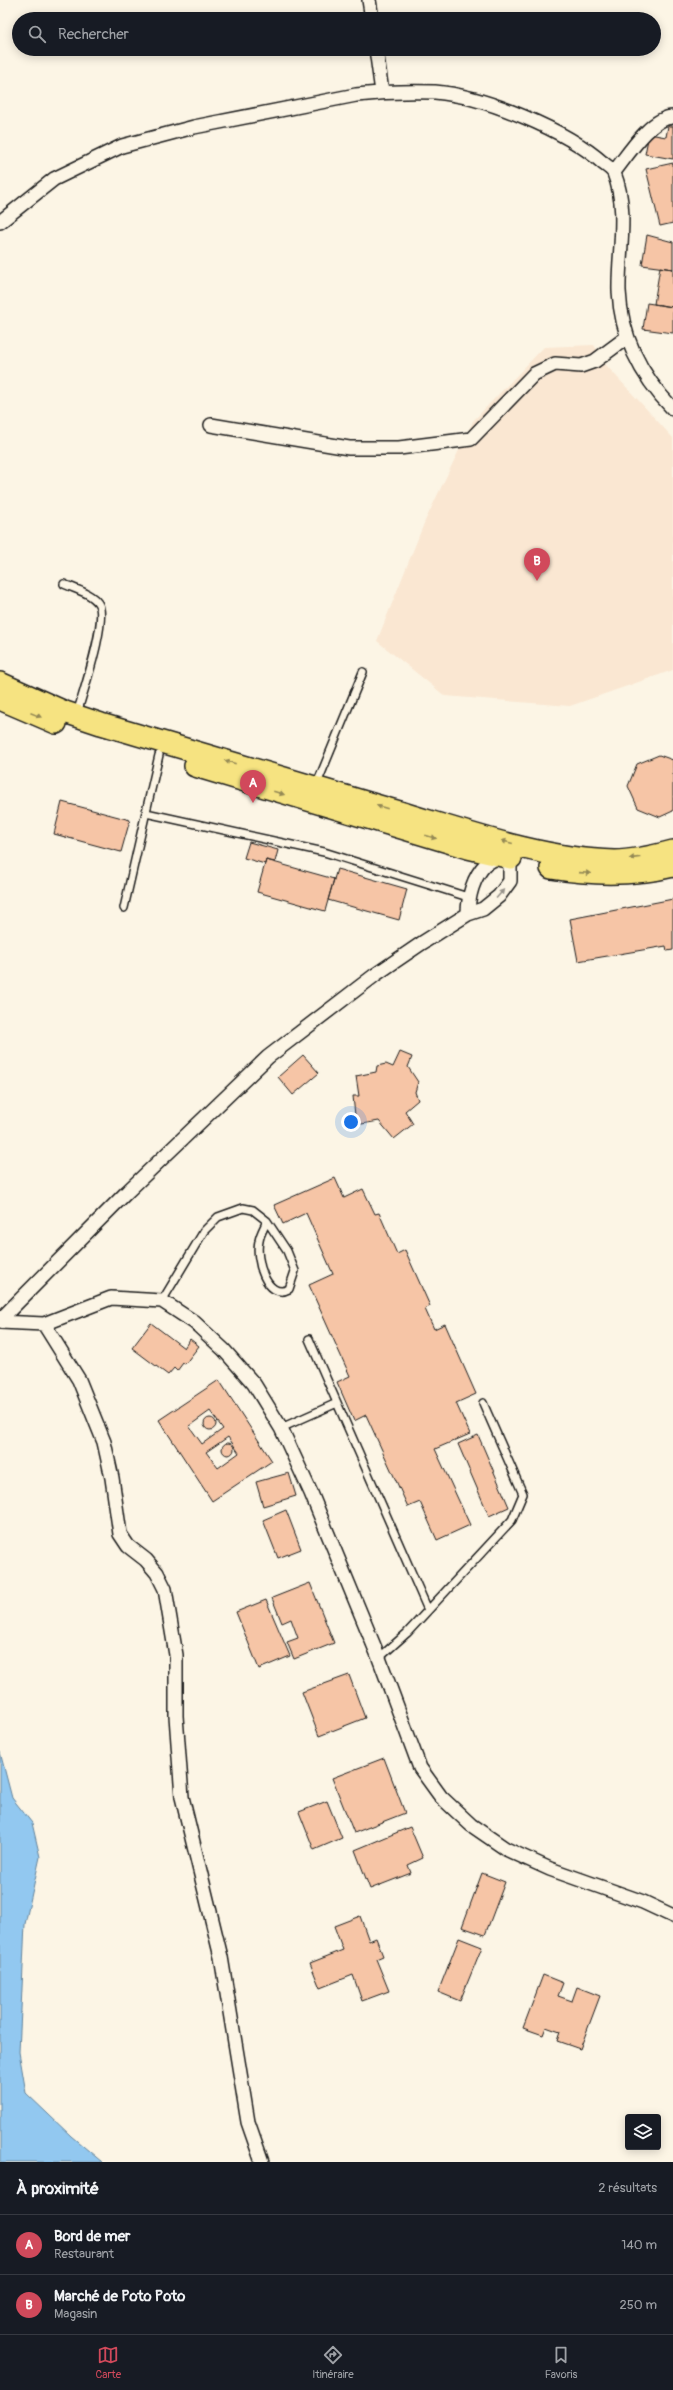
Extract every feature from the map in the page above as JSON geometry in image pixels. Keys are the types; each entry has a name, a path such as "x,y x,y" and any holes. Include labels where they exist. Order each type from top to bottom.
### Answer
{"main road":[{"path":"0,683 76,716 315,788 565,857 615,861 652,856 673,851"},
{"path":"0,699 87,735 159,755 440,840 545,867 580,873 615,875 652,871 673,866"}],"street":[{"path":"369,0 371,12"},
{"path":"377,56 382,92"},
{"path":"0,222 54,179 122,146 194,127 356,95 382,92 436,92 480,101 569,139 592,154 614,172 621,202 622,237 619,291 626,338 644,374 673,409"},
{"path":"614,172 646,131 665,117 673,117"},
{"path":"211,425 349,448 399,448 471,439 534,374 555,364 581,366 595,361 626,338"},
{"path":"0,1321 128,1191 268,1056 375,975 468,914 482,909 494,901 510,881 510,866 502,855 486,864 468,897 468,914"},
{"path":"0,1321 44,1324 111,1298 162,1301 194,1322 224,1350 254,1384 281,1428 311,1493 379,1658 420,1768 441,1797 471,1825 506,1849 550,1869 643,1902 673,1916"},
{"path":"44,1324 79,1380 104,1442 120,1534 128,1546 146,1560 157,1573 165,1589 176,1655 176,1716 182,1796 221,1957 248,2122 262,2162"}],"lane":[{"path":"64,584 90,596 99,604 102,614 92,664 76,716"},
{"path":"315,788 363,672"},
{"path":"124,908 159,755"},
{"path":"146,813 324,852 468,897"},
{"path":"162,1301 204,1231 218,1217 243,1208 253,1210 267,1221 287,1251 295,1271 289,1289 283,1292 272,1287 264,1276 258,1255 258,1242 267,1221"},
{"path":"309,1339 428,1610"},
{"path":"281,1428 337,1403"},
{"path":"379,1658 428,1610 512,1520 523,1494 483,1403"}],"shaded area":[{"path":"594,345 606,365 673,438 673,670 570,706 445,696 377,641 425,521 473,421 544,347"}],"water":[{"path":"0,1752 12,1798 32,1823 40,1857 25,1924 19,2052 26,2093 71,2136 102,2162 0,2162"}],"building":[{"path":"668,126 673,126 673,159 645,154 649,134 666,137"},
{"path":"673,163 673,223 660,226 646,169"},
{"path":"647,235 673,242 673,269 642,265"},
{"path":"660,267 673,269 673,307 654,304"},
{"path":"647,303 673,307 673,333 643,329"},
{"path":"659,755 673,760 673,811 660,817 638,808 628,786 637,764"},
{"path":"62,802 130,820 121,852 54,834"},
{"path":"249,842 278,850 275,862 266,860 265,864 244,858"},
{"path":"266,860 334,879 325,911 257,892"},
{"path":"337,869 407,889 399,920 328,900"},
{"path":"673,899 673,950 667,951 666,946 578,961 570,919"},
{"path":"400,1052 412,1057 408,1067 418,1082 415,1092 418,1100 405,1111 413,1124 394,1139 379,1121 356,1125 353,1096 359,1096 356,1076 376,1072 377,1066 386,1064 393,1067"},
{"path":"303,1055 319,1073 293,1095 278,1077"},
{"path":"335,1178 344,1198 363,1189 375,1214 379,1213 397,1254 405,1250 430,1306 425,1309 434,1329 445,1324 476,1394 456,1403 470,1434 435,1449 470,1525 437,1540 420,1502 408,1507 366,1415 354,1421 337,1382 350,1376 309,1285 333,1274 306,1213 283,1224 274,1205"},
{"path":"151,1323 184,1348 190,1339 199,1346 185,1364 183,1363 177,1371 174,1368 168,1375 132,1348"},
{"path":"219,1380 272,1461 212,1501 159,1420","holes":["210,1411 223,1429 202,1444 189,1426","228,1437 239,1453 218,1468 206,1452"]},
{"path":"208,1418 212,1418 216,1424 212,1430 208,1430 204,1426 204,1422"},
{"path":"478,1435 509,1507 489,1516 458,1444"},
{"path":"226,1443 230,1443 234,1449 230,1455 226,1455 222,1451 222,1447"},
{"path":"289,1473 296,1496 263,1506 256,1482"},
{"path":"286,1510 301,1549 278,1558 263,1520"},
{"path":"310,1583 334,1643 294,1659 287,1642 298,1638 291,1619 282,1623 272,1598"},
{"path":"266,1600 290,1656 259,1669 236,1612"},
{"path":"349,1675 365,1718 319,1736 302,1692"},
{"path":"384,1758 405,1813 354,1833 332,1778"},
{"path":"327,1801 342,1838 314,1850 299,1812"},
{"path":"410,1827 423,1858 408,1865 411,1873 370,1889 355,1850"},
{"path":"482,1873 505,1882 485,1935 462,1927"},
{"path":"360,1916 369,1941 376,1938 383,1956 376,1959 389,1991 362,2001 353,1975 320,1988 310,1963 343,1950 334,1926"},
{"path":"459,1938 482,1947 460,2001 438,1992"},
{"path":"543,1975 563,1983 558,1996 572,2001 577,1987 600,1996 580,2049 557,2041 560,2032 546,2027 543,2035 523,2028"}],"place":[{"name":"Marché de Poto Poto","path":"537,581"},
{"name":"Bord de mer","path":"253,803"}]}
